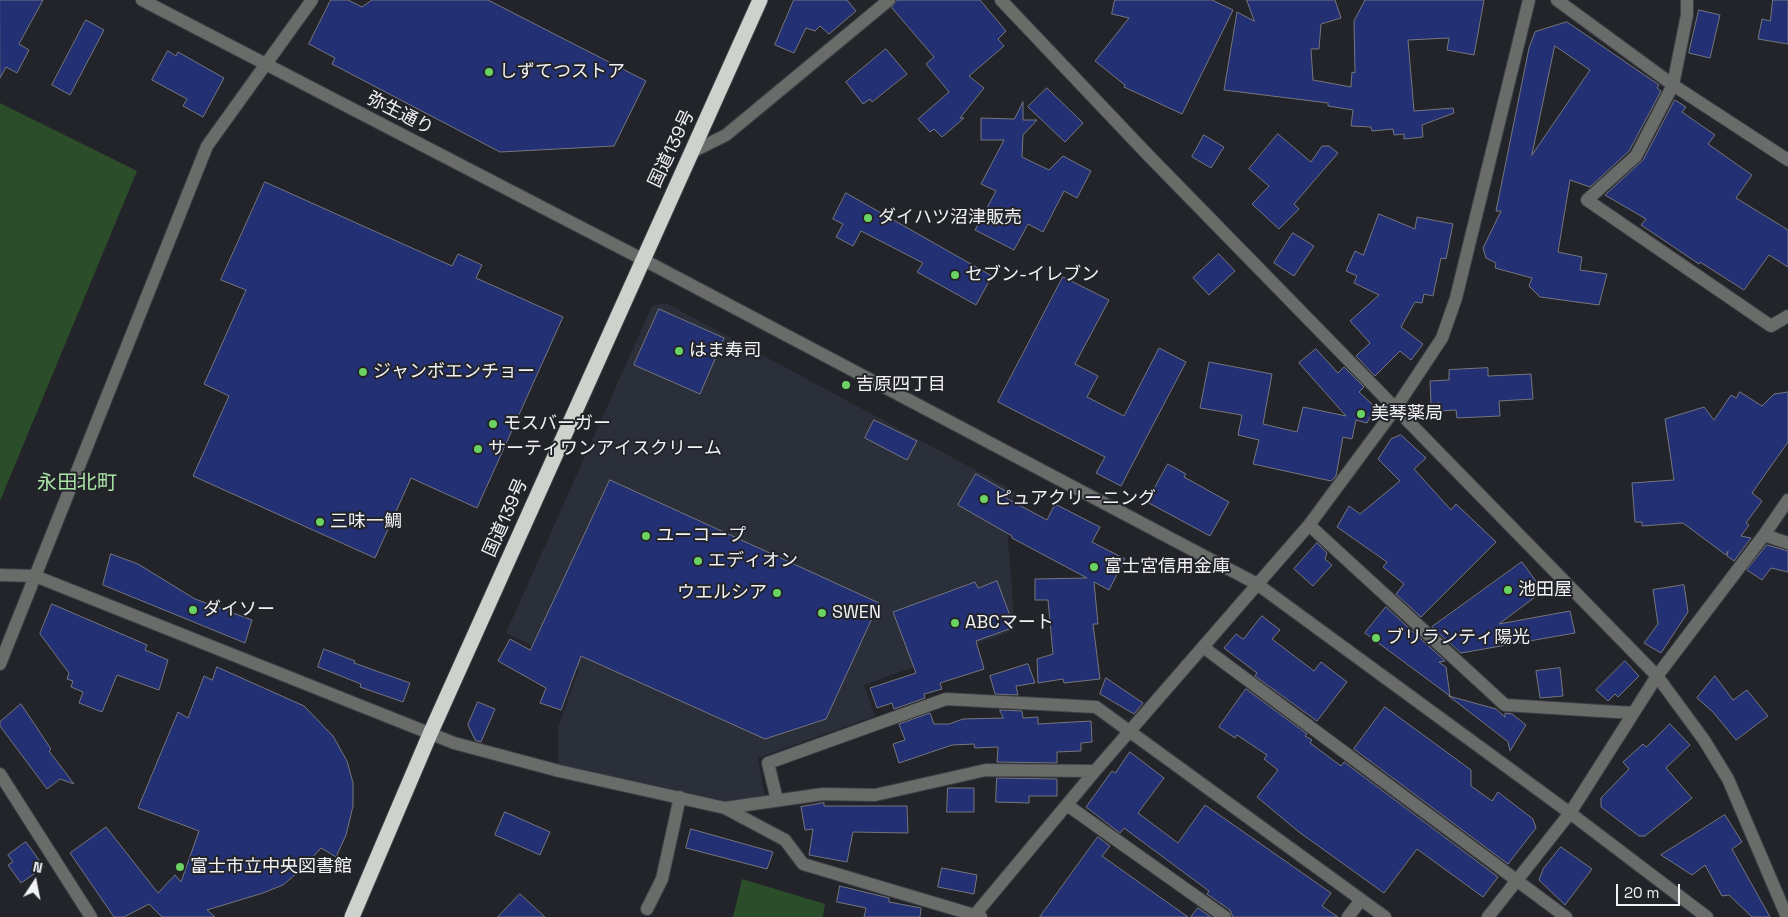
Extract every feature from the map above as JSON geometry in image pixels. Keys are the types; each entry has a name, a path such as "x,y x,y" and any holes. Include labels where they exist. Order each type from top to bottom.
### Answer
{"highway":[{"name":"国道139号","path":"352,917 430,734 760,0"}],"street":[{"name":"弥生通り","path":"142,0 642,259 1257,584 1570,813 1707,917"},
{"path":"0,664 207,146 312,0"},
{"path":"692,152 726,135 889,0"},
{"path":"1001,0 1148,155 1657,676 1704,740 1728,779 1787,917"},
{"path":"0,575 35,576 454,743 559,771 725,808 785,840 803,864 977,916 1095,771 1309,525 1396,409 1442,338 1456,298 1529,0"},
{"path":"1557,0 1673,85 1788,160"},
{"path":"1687,0 1687,15 1673,85 1636,156 1587,200 1770,326 1788,316"},
{"path":"1488,917 1570,813 1657,676 1764,536 1788,500"},
{"path":"1309,525 1505,706 1633,713"},
{"path":"1764,536 1788,543"},
{"path":"1203,647 1566,917"},
{"path":"777,800 768,763 946,699 1096,707 1385,917"},
{"path":"725,808 823,794 875,795 986,770 1095,771"},
{"path":"0,774 90,917"},
{"path":"647,908 662,879 680,797"},
{"path":"1067,805 1225,917"},
{"path":"1348,917 1361,900"}],"shaded area":[{"path":"666,303 1016,492 1006,514 1015,630 864,685 875,716 758,758 765,799 728,801 558,764 558,727 579,669 506,633 652,306"}],"green space":[{"path":"0,103 137,171 0,501"},
{"path":"742,879 825,904 823,917 733,917"}],"building":[{"path":"0,0 43,0 19,44 29,50 17,73 6,67 0,78"},
{"name":"しずてつストア","path":"331,0 348,0 362,7 372,0 488,0 646,81 614,146 500,152 332,64 335,58 309,44"},
{"path":"794,0 847,0 856,11 829,34 820,26 815,31 806,28 794,53 775,45"},
{"path":"897,0 980,0 1006,31 998,39 1004,46 969,76 984,88 960,118 964,118 942,137 934,129 930,132 918,119 949,92 926,64 934,57 892,8"},
{"path":"1115,0 1212,0 1233,10 1182,114 1124,87 1125,85 1095,61 1129,18 1112,14"},
{"path":"1247,0 1335,0 1341,18 1321,24 1319,49 1311,49 1313,80 1351,87 1352,72 1355,73 1354,21 1365,0 1484,0 1474,55 1447,50 1449,38 1408,40 1414,111 1453,108 1454,113 1422,125 1423,137 1404,139 1404,134 1394,135 1393,129 1372,131 1371,127 1351,126 1353,110 1328,106 1328,103 1224,90 1237,12 1254,21"},
{"path":"1773,0 1788,0 1788,44 1758,39 1762,19 1770,21"},
{"path":"1699,10 1720,15 1710,58 1689,53"},
{"path":"86,20 104,30 70,95 52,85"},
{"path":"1567,22 1659,85 1657,88 1661,91 1629,151 1590,187 1570,180 1558,252 1582,257 1580,270 1607,274 1599,305 1540,297 1529,286 1532,278 1495,268 1496,263 1486,258 1483,248 1501,211 1496,211 1529,48 1535,32","holes":["1555,46 1590,70 1532,155"]},
{"path":"886,49 907,74 872,102 870,99 863,104 846,82"},
{"path":"168,51 176,56 178,52 224,78 203,117 183,106 187,99 152,80"},
{"path":"1047,88 1083,123 1065,142 1028,107"},
{"path":"1675,100 1686,107 1682,112 1715,135 1708,144 1752,175 1736,198 1788,230 1788,267 1769,255 1744,290 1700,262 1699,264 1641,225 1646,219 1605,195 1643,160"},
{"path":"1023,102 1023,120 1037,120 1023,135 1022,157 1049,170 1063,156 1091,171 1077,198 1064,191 1043,232 1028,224 1014,250 975,230 996,191 981,184 1004,140 981,140 981,118 1014,119"},
{"path":"1278,134 1311,162 1322,146 1329,146 1338,153 1294,204 1299,209 1279,229 1252,204 1269,186 1249,169"},
{"path":"1204,135 1224,147 1211,168 1192,157"},
{"path":"265,182 452,266 458,254 482,265 476,278 563,317 477,508 411,478 375,558 193,476 229,396 204,384 246,290 221,280"},
{"path":"846,193 992,276 976,305 917,272 923,263 861,231 853,246 836,237 843,224 833,219"},
{"path":"1379,214 1415,229 1417,217 1453,224 1446,259 1441,258 1433,296 1424,294 1422,303 1415,302 1401,327 1423,344 1411,360 1400,351 1375,376 1356,356 1370,343 1350,321 1379,295 1354,283 1357,276 1346,271 1355,251 1363,255"},
{"path":"1293,233 1314,246 1294,276 1274,263"},
{"path":"1219,254 1235,271 1209,295 1193,278"},
{"path":"1063,277 1109,300 1075,364 1098,376 1087,397 1124,416 1159,348 1186,362 1121,486 1096,473 1105,457 998,402"},
{"name":"はま寿司","path":"659,309 724,338 700,394 634,365"},
{"path":"1316,349 1338,373 1344,367 1364,387 1359,392 1375,407 1367,423 1356,420 1352,439 1343,437 1336,476 1331,481 1253,464 1259,440 1238,435 1242,415 1200,408 1209,362 1272,374 1263,424 1297,432 1303,407 1346,416 1299,363"},
{"path":"1488,368 1488,376 1531,374 1533,399 1499,401 1500,416 1457,418 1456,410 1440,411 1439,403 1431,404 1430,381 1449,380 1449,370"},
{"path":"1740,392 1762,406 1774,394 1788,392 1788,442 1752,493 1762,501 1746,523 1749,525 1741,536 1751,538 1734,561 1727,556 1728,551 1726,555 1683,523 1642,526 1642,522 1635,522 1632,483 1674,480 1665,419 1704,407 1714,420 1731,395 1736,398"},
{"path":"874,420 917,441 907,460 865,438"},
{"path":"1401,435 1426,458 1414,469 1451,510 1456,504 1496,542 1421,617 1396,594 1404,584 1383,567 1387,562 1337,527 1349,506 1360,514 1400,481 1378,459 1391,439"},
{"path":"1168,464 1186,474 1184,477 1229,502 1210,536 1147,502"},
{"path":"976,474 1009,493 1006,498 1047,520 1055,504 1100,527 1092,542 1125,559 1109,590 1094,582 1098,624 1093,624 1100,679 1064,683 1063,679 1038,683 1037,659 1053,654 1048,600 1035,600 1035,579 1087,578 1012,538 1012,536 958,505"},
{"path":"610,480 879,603 826,719 765,739 581,656 561,710 540,703 546,688 498,661 510,639 530,650"},
{"path":"1317,543 1327,553 1325,559 1332,565 1313,586 1294,569"},
{"path":"1767,545 1788,551 1788,572 1771,568 1762,580 1747,570"},
{"name":"ダイソー","path":"111,554 138,564 195,599 252,620 245,643 103,585"},
{"path":"1522,562 1543,591 1499,624 1570,611 1575,633 1461,653 1432,627"},
{"name":"ABCマート","path":"997,581 1012,621 1012,628 976,641 984,669 940,683 942,689 924,694 925,698 894,709 892,703 877,708 870,688 916,673 893,612 975,582 978,588"},
{"path":"1684,585 1688,612 1661,653 1644,643 1658,624 1653,590"},
{"path":"52,604 147,645 145,650 168,660 159,690 117,675 102,712 79,703 83,692 71,687 73,681 67,679 69,673 40,634"},
{"path":"1386,607 1445,661 1439,662 1446,667 1450,696 1365,633"},
{"path":"1262,616 1280,630 1272,639 1314,671 1321,662 1347,682 1317,721 1255,676 1257,673 1224,648 1236,634 1243,639"},
{"path":"324,649 355,661 354,663 410,683 403,702 360,687 361,684 318,667"},
{"path":"1625,661 1639,676 1618,697 1615,694 1608,701 1596,690"},
{"path":"1028,664 1035,683 1016,686 1018,695 995,694 990,676"},
{"path":"217,667 304,706 333,736 347,761 353,783 353,806 346,835 336,857 321,848 303,868 283,885 207,910 215,917 162,917 149,904 124,917 114,917 70,853 106,827 158,893 175,875 181,882 199,831 138,808 178,712 188,718 204,676 212,680"},
{"path":"1560,668 1563,696 1540,698 1536,671"},
{"path":"1715,676 1733,700 1747,690 1768,716 1736,740 1713,712 1697,698"},
{"path":"1106,678 1143,703 1134,714 1100,694"},
{"path":"1246,689 1307,734 1305,736 1312,740 1310,743 1341,766 1344,762 1498,877 1483,897 1417,849 1384,893 1299,832 1257,797 1278,770 1264,759 1267,755 1237,735 1235,738 1219,727"},
{"path":"1449,696 1496,709 1505,717 1505,713 1512,714 1526,725 1510,751 1508,742"},
{"path":"478,702 495,709 481,742 475,740 468,725"},
{"path":"21,704 51,749 49,751 74,784 60,779 47,789 0,726 0,722"},
{"path":"1385,707 1471,770 1471,786 1492,801 1498,792 1533,819 1536,828 1508,864 1354,749"},
{"path":"1000,710 1022,711 1023,718 1038,717 1038,724 1091,721 1092,742 1081,743 1081,751 1057,752 1057,763 997,762 998,747 975,748 974,744 952,745 899,763 893,744 905,740 899,724 930,713 934,724 949,724 963,719 1003,718"},
{"path":"1670,724 1690,745 1666,768 1692,798 1645,836 1639,836 1601,807 1601,798 1629,769 1623,762 1643,744 1646,747"},
{"path":"1130,752 1164,778 1138,813 1178,843 1205,805 1331,893 1322,906 1338,917 1233,917 1230,910 1207,894 1209,891 1124,828 1120,833 1086,807 1112,771 1115,773"},
{"path":"997,778 1057,779 1057,796 1029,796 1029,803 996,802"},
{"path":"948,788 974,788 974,812 947,812"},
{"path":"824,803 824,806 907,806 908,833 853,832 847,862 809,855 813,829 805,830 801,807"},
{"path":"505,812 550,832 540,855 495,835"},
{"path":"1725,815 1742,842 1732,849 1770,917 1752,917 1729,895 1722,896 1705,865 1692,875 1661,855"},
{"path":"691,829 773,852 767,869 686,848"},
{"path":"1098,837 1110,846 1102,856 1188,917 1040,917"},
{"path":"26,842 44,867 21,883 8,865 13,862 8,855"},
{"path":"1561,847 1592,869 1565,905 1539,880 1543,869"},
{"path":"942,868 977,875 974,894 938,887"},
{"path":"840,886 889,898 889,902 921,908 920,917 864,917 866,908 837,902"},
{"path":"520,894 545,917 498,917"},
{"path":"1198,908 1211,917 1191,917"}],"place":[{"name":"しずてつストア","path":"489,72"},
{"name":"ダイハツ沼津販売","path":"868,218"},
{"name":"セブン-イレブン","path":"955,275"},
{"name":"はま寿司","path":"679,351"},
{"name":"ジャンボエンチョー","path":"363,372"},
{"name":"吉原四丁目","path":"846,385"},
{"name":"美琴薬局","path":"1361,414"},
{"name":"モスバーガー","path":"493,424"},
{"name":"サーティワンアイスクリーム","path":"478,449"},
{"name":"ピュアクリーニング","path":"984,499"},
{"name":"三味一鯛","path":"320,522"},
{"name":"ユーコープ","path":"646,536"},
{"name":"エディオン","path":"698,561"},
{"name":"富士宮信用金庫","path":"1094,567"},
{"name":"池田屋","path":"1508,590"},
{"name":"ウエルシア","path":"777,593"},
{"name":"ダイソー","path":"193,610"},
{"name":"SWEN","path":"822,613"},
{"name":"ABCマート","path":"955,623"},
{"name":"ブリランティ陽光","path":"1376,638"},
{"name":"富士市立中央図書館","path":"180,867"}],"district":[{"name":"永田北町","path":"77,484"}]}
